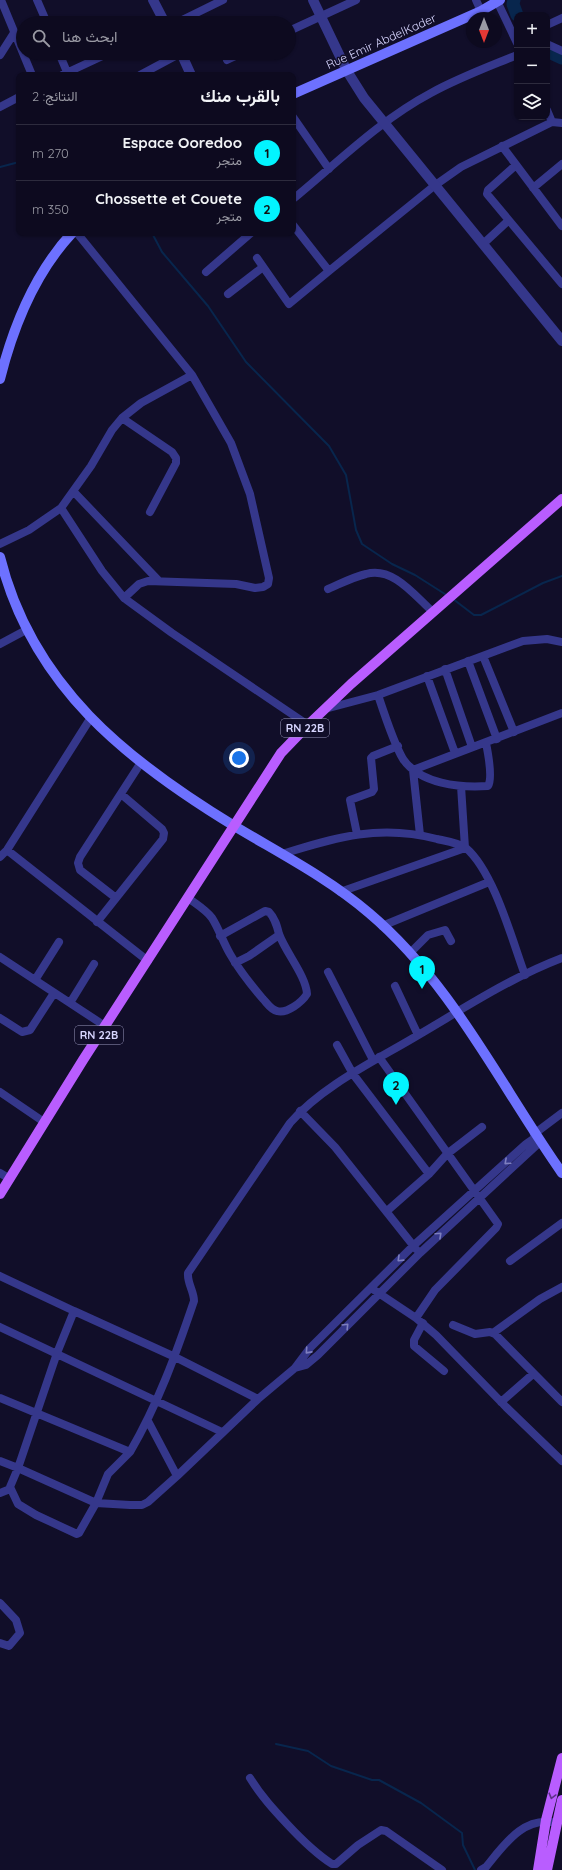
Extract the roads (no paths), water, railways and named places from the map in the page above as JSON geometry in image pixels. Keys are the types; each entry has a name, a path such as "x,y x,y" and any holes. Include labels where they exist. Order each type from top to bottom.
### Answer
{"main road":[{"name":"Rue Emir AbdelKader","path":"296,93 482,11 498,1"},
{"path":"0,379 16,327 40,275 70,236"},
{"name":"RN 22B","path":"0,1194 105,1026 281,754 324,709 562,499"},
{"path":"0,557 19,612 39,651 67,692 90,719 140,764 234,826 282,854 368,912 410,953 445,996 493,1067 537,1138 562,1173"},
{"path":"547,1870 551,1822 562,1758"},
{"path":"538,1870 551,1822 562,1800"}],"street":[{"path":"1,0 16,38"},
{"path":"37,0 44,16"},
{"path":"153,0 161,16"},
{"path":"190,16 223,0"},
{"path":"313,0 347,71 364,98 434,186 562,341"},
{"path":"296,28 356,0"},
{"path":"476,0 482,11"},
{"path":"498,1 514,36"},
{"path":"550,24 562,18"},
{"path":"0,54 14,33"},
{"path":"550,45 562,51"},
{"path":"296,196 384,124 431,93 514,56"},
{"path":"26,60 31,72"},
{"path":"61,60 64,72"},
{"path":"69,72 94,60"},
{"path":"146,72 168,60"},
{"path":"184,60 190,72"},
{"path":"0,107 16,99"},
{"path":"550,117 552,122"},
{"path":"296,122 329,169"},
{"path":"257,258 289,304 434,186 461,167 552,122 562,123"},
{"path":"502,146 562,226"},
{"path":"533,188 562,164"},
{"path":"516,165 488,190 487,194 562,284"},
{"path":"483,244 508,221"},
{"path":"296,229 329,271"},
{"path":"79,236 192,375 231,443 250,494 269,578 268,584 263,587 255,588 236,584 148,581 140,584 124,598"},
{"path":"206,272 248,236"},
{"path":"228,294 262,267"},
{"path":"0,544 29,530 61,508 74,492 112,430 122,418 141,403 192,375"},
{"path":"122,418 172,452 176,458 176,463 150,512"},
{"path":"74,492 159,581"},
{"path":"61,508 102,571 124,598 172,633 308,725"},
{"path":"328,589 366,574 376,572 388,575 397,580 436,609"},
{"path":"0,644 28,629"},
{"path":"324,709 378,695 445,669 523,642 537,639 562,642"},
{"path":"484,656 514,732"},
{"path":"468,661 497,739"},
{"path":"445,669 472,747"},
{"path":"427,676 455,753"},
{"path":"378,695 403,758 413,770 436,780 461,786 488,786 490,783 486,743"},
{"path":"413,770 562,713"},
{"path":"0,857 7,850 90,719"},
{"path":"357,834 350,800 372,792 374,789 371,758 398,746"},
{"path":"116,898 80,870 78,863 80,857 140,764"},
{"path":"413,770 420,834"},
{"path":"461,786 465,848"},
{"path":"97,922 163,839 164,833 162,829 121,794"},
{"path":"282,854 331,838 357,834 398,832 420,834 465,848 476,860 489,882 524,975"},
{"path":"340,892 465,848"},
{"path":"7,850 148,961"},
{"path":"382,926 489,882"},
{"path":"188,898 210,916 220,936 235,963 252,986 276,1011 284,1012 304,999 307,994 307,990 280,935 274,918 269,912 266,912 220,936"},
{"path":"410,953 428,935 445,930 450,941"},
{"path":"235,963 280,935"},
{"path":"35,980 60,942"},
{"path":"0,957 105,1026"},
{"path":"74,1311 57,1353 18,1468 10,1485 10,1489 21,1507 73,1534 79,1533 96,1503 108,1474 130,1452 158,1400 175,1357 194,1301 194,1295 188,1278 188,1273 290,1123 300,1111 321,1094 376,1059 524,975 560,959 562,968"},
{"path":"70,1003 94,964"},
{"path":"328,972 376,1059 497,1220 496,1228 435,1290 420,1321 414,1340 414,1346 444,1371"},
{"path":"394,986 418,1035"},
{"path":"0,1018 22,1032 26,1032 30,1030 54,993"},
{"path":"337,1045 353,1074 429,1174"},
{"path":"0,1092 44,1122"},
{"path":"300,1111 335,1147 420,1253"},
{"path":"295,1368 306,1365 318,1355 477,1194 562,1114"},
{"path":"387,1211 429,1174 447,1154 482,1127"},
{"path":"0,1173 10,1179"},
{"path":"0,1461 96,1503 142,1505 155,1496 258,1399 295,1368 310,1348 414,1246 477,1194"},
{"path":"510,1261 562,1223"},
{"path":"0,1276 175,1357 258,1399"},
{"path":"372,1287 378,1294 420,1321 436,1335 501,1402 562,1461"},
{"path":"493,1333 540,1299 562,1287"},
{"path":"453,1325 475,1334 487,1332 493,1333 562,1402"},
{"path":"0,1327 158,1400 222,1432"},
{"path":"501,1402 533,1374"},
{"path":"0,1398 37,1412 130,1452"},
{"path":"148,1421 177,1476"},
{"path":"0,1492 10,1489"},
{"path":"0,1603 13,1614 20,1631 19,1635 9,1646 0,1643"},
{"path":"250,1778 265,1801 276,1814 307,1845 332,1864 336,1864 358,1845 381,1830 386,1831 442,1870"},
{"path":"481,1870 486,1867 520,1829 532,1824 551,1822"}],"waterway":[{"path":"514,0 513,4 516,12"},
{"path":"550,52 562,58"},
{"path":"0,167 16,163"},
{"path":"154,236 162,252 208,306 246,362 329,446 346,475 356,530 362,544 392,564 415,575 448,596"},
{"path":"453,599 474,615 481,615 543,583 562,576"},
{"path":"276,1744 308,1751 331,1766 372,1780 379,1780 421,1803 462,1833 463,1845 475,1870"}],"place":[{"name":"Espace Ooredoo","path":"422,989"},
{"name":"Chossette et Couete","path":"396,1105"}]}
